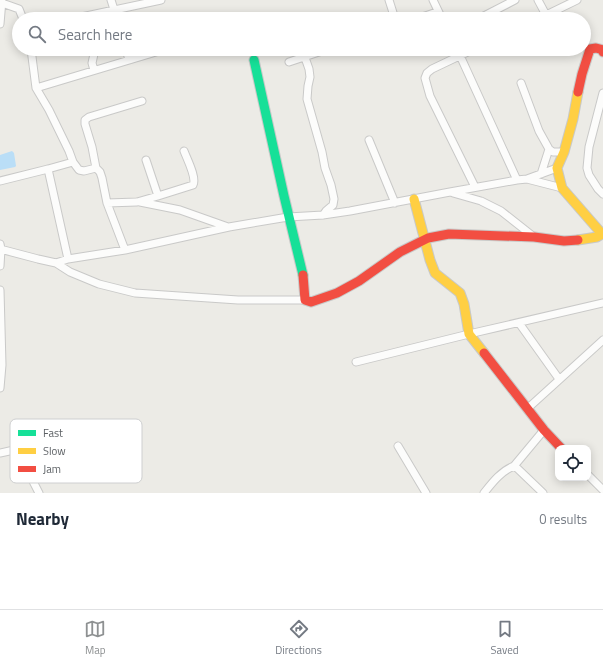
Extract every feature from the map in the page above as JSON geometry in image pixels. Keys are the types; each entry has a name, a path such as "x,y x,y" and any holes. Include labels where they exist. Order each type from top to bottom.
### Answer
{"street":[{"path":"18,0 20,12"},
{"path":"111,0 114,10"},
{"path":"106,12 161,0"},
{"path":"389,0 393,12"},
{"path":"433,0 437,12"},
{"path":"492,12 515,0"},
{"path":"538,0 544,12"},
{"path":"552,12 577,0"},
{"path":"0,22 2,1 19,9"},
{"path":"591,49 595,47 599,48 603,52"},
{"path":"32,56 36,88 49,110 73,162 79,170 84,171 96,168"},
{"path":"94,56 92,62 94,70"},
{"path":"128,56 129,60"},
{"path":"36,88 142,56"},
{"path":"290,62 308,56"},
{"path":"452,56 427,73 425,78 430,96 476,187"},
{"path":"460,56 517,180"},
{"path":"0,266 0,247 56,263 70,272 99,284 135,293 238,300 305,300 311,302 337,293 360,281 400,252 428,238 449,234 534,237 564,241 597,237 603,234 562,188 557,168 564,152 573,119 582,74 588,56"},
{"path":"305,57 310,77 307,99 334,199 333,205 323,215"},
{"path":"254,60 288,217 302,268 305,300"},
{"path":"521,83 539,130 549,149 553,152 564,152"},
{"path":"603,93 589,147 587,168 589,175 603,194"},
{"path":"125,250 107,203 100,172 96,168 85,120 89,117 142,101"},
{"path":"369,140 395,203"},
{"path":"541,174 549,149"},
{"path":"137,202 193,185 194,177 184,151"},
{"path":"146,160 158,196"},
{"path":"0,181 73,162"},
{"path":"56,263 68,258 125,250 229,227 288,217 323,215 350,211 476,187 527,179 557,168"},
{"path":"48,169 68,258"},
{"path":"527,179 562,188"},
{"path":"450,192 481,201 501,211 534,237"},
{"path":"414,199 430,260 435,273 456,289 462,298 469,334 527,409 558,445"},
{"path":"107,203 137,202 180,210 229,227"},
{"path":"0,290 2,365 0,388"},
{"path":"356,362 603,303"},
{"path":"519,323 559,379"},
{"path":"527,409 603,340"},
{"path":"484,493 500,475 514,466 544,430"},
{"path":"398,446 426,493"},
{"path":"0,453 10,451"},
{"path":"514,466 543,493"},
{"path":"591,478 603,490"},
{"path":"34,483 39,493"}],"water":[{"path":"12,151 14,153 16,166 0,170 0,155"}],"traffic: fast":[{"path":"254,60 303,275"}],"traffic: slow":[{"path":"578,92 573,119 564,152 557,168 562,188 602,234 597,237 578,240"},
{"path":"414,199 430,260 435,273 460,293 464,304 469,334 484,353"}],"traffic: jam":[{"path":"591,49 596,48 603,50 603,52"},
{"path":"578,92 588,56"},
{"path":"303,275 305,300 311,302 337,293 359,281 400,252 428,238 449,234 534,237 564,241 578,240"},
{"path":"484,353 544,430 558,445"}]}
